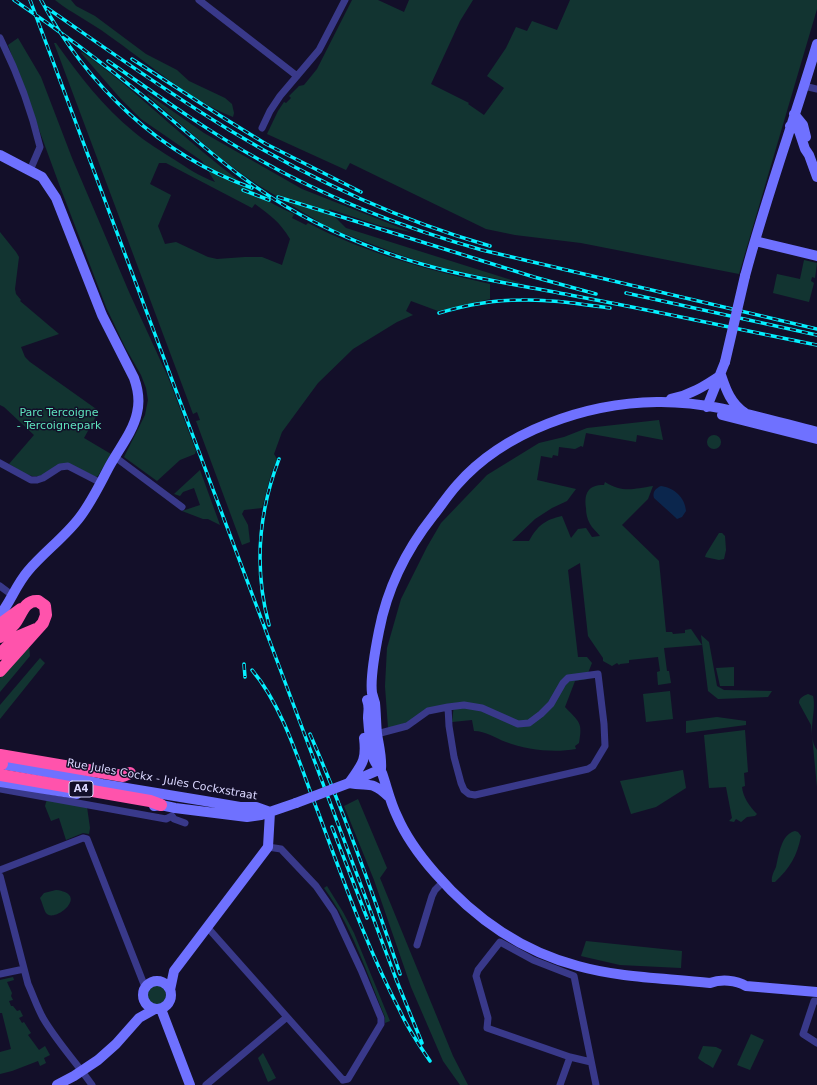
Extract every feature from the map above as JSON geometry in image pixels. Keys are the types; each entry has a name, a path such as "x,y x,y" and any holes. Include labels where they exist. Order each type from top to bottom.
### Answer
{"highway":[{"path":"0,624 29,602 41,602 45,606 46,615 39,628 0,671"},
{"path":"0,637 16,623 25,606"},
{"path":"0,654 17,637 39,628"},
{"path":"0,764 123,776 130,773"},
{"name":"A4","path":"0,764 143,800 169,810"}],"main road":[{"path":"707,407 725,362 745,276 755,241 817,44"},
{"path":"794,114 803,125 813,154 817,177"},
{"path":"790,126 799,131 805,149 813,154"},
{"path":"0,155 25,169 31,176 39,181 47,183 56,198 102,315 138,387 139,402 137,415 132,426 91,501 80,518 28,571 0,615"},
{"path":"755,241 817,256"},
{"path":"657,402 687,395 721,375"},
{"path":"721,375 728,395 735,404 747,414"},
{"path":"816,998 746,986 739,982 717,980 710,983 602,971 579,966 546,955 510,938 490,924 443,882 424,860 408,836 397,817 389,797 381,769 375,761 374,735 368,716 379,628 397,575 419,536 457,485 478,466 503,447 528,432 571,416 604,408 657,402 673,402 747,414 817,432"},
{"path":"707,407 714,413 817,439"},
{"path":"349,783 364,763 366,752 362,719 364,707 370,696"},
{"name":"Rue Jules Cockx - Jules Cockxstraat","path":"0,764 102,784 226,805 256,807 270,812"},
{"path":"57,1085 98,1060 116,1044 139,1018 167,1004 171,994 170,990 174,971 268,847 270,812 349,783 381,769"},
{"name":"Rue Jules Cockx - Jules Cockxstraat","path":"0,782 169,810 248,817 270,812"},
{"path":"349,783 360,786 367,784 373,785 378,787 389,797"},
{"path":"158,981 160,977 174,971"},
{"path":"139,1018 143,993 145,987 149,983 158,981 165,984 170,990"},
{"path":"143,999 148,1006 158,1009"},
{"path":"158,1009 190,1085"}],"street":[{"path":"199,0 297,76"},
{"path":"262,128 270,111 280,96 319,50 346,0"},
{"path":"0,38 12,62 30,112 40,147 31,168 25,169"},
{"path":"804,86 817,89"},
{"path":"115,457 182,507"},
{"path":"0,463 31,480 43,478 60,467 68,466 101,482"},
{"path":"0,586 12,595"},
{"path":"374,735 407,726 428,711 448,707 464,705 482,708 518,724 529,723 551,704 562,683 568,678 598,674 604,724 604,746 593,766 588,769 475,794 469,794 464,790 461,783 454,757 449,726 450,720 448,707"},
{"name":"Rue Jules Cockx - Jules Cockxstraat","path":"0,789 166,818 169,810"},
{"name":"Rue Jules Cockx - Jules Cockxstraat","path":"169,810 174,819 185,823"},
{"path":"0,870 83,838 87,839 145,987"},
{"path":"208,928 343,1083 348,1079 381,1024 381,1018 340,924 325,898 316,886 281,849 268,847"},
{"path":"0,876 24,969 35,1001 43,1018 92,1085"},
{"path":"417,945 432,896 443,882"},
{"path":"591,1062 570,1057 488,1028 488,1018 476,976 478,970 500,942 533,960 574,976 596,1085"},
{"path":"0,974 24,969"},
{"path":"816,998 804,1034 817,1043"},
{"path":"206,1085 287,1017"},
{"path":"560,1085 570,1057"}],"green space":[{"path":"55,0 71,0 76,6 95,16 146,54 177,70 189,81 225,98 232,104 234,113 233,117 200,101 184,91 101,30"},
{"path":"352,0 378,0 404,12 409,0 473,0 460,21 431,84 469,103 468,104 484,115 504,88 487,76 506,48 516,27 527,31 532,21 557,30 570,0 817,0 817,9 739,274 581,243 515,235 486,229 350,163 346,170 267,134 284,102 286,103 291,98 289,96 299,86 304,85 317,69"},
{"path":"18,38 41,77 72,158 129,292 168,377 196,451 195,454 180,460 157,481 124,457 145,415 148,400 146,388 141,375 125,347 106,307 8,45"},
{"path":"54,43 56,43 92,90 112,112 139,136 199,175 215,182 202,161 141,119 120,98 81,53 82,52 135,93 237,180 265,199 294,214 292,218 306,225 308,223 330,234 397,260 490,284 490,299 438,311 411,301 406,311 413,315 397,322 353,349 318,383 282,432 274,454 277,459 271,474 262,508 244,510 242,514 248,525 250,542 242,545 196,421 200,420 197,412 193,414","holes":["159,163 166,163 252,208 255,204 270,215 290,239 282,265 262,257 217,259 208,257 176,242 165,244 158,226 171,195 150,184"]},
{"path":"148,94 204,133 302,189 411,232 381,226 329,209 346,228 524,284 435,266 403,256 329,228 258,185 219,157 147,95"},
{"name":"Parc Tercoigne - Tercoignepark","path":"0,232 19,257 15,289 16,294 21,300 20,301 59,334 21,347 25,357 99,411 84,438 111,454 96,477 68,463 40,476 26,474 9,464 34,435 0,405"},
{"path":"804,260 817,263 815,278 812,277 811,281 814,283 809,302 773,293 777,274 800,279"},
{"path":"659,420 663,440 637,435 636,442 586,433 583,447 581,446 575,449 559,447 558,456 553,455 552,458 541,456 537,480 576,489 567,501 552,508 535,519 512,541 529,541 542,524 551,519 562,516 571,538 578,529 586,528 592,537 600,536 591,526 586,514 586,498 588,491 591,488 594,486 604,485 605,482 617,488 623,489 653,486 648,499 622,525 659,561 666,632 672,632 673,634 685,633 685,630 691,629 702,645 664,648 667,671 669,671 671,683 658,685 657,672 660,671 658,657 629,660 629,663 619,665 617,663 612,666 603,661 603,658 588,636 580,563 568,570 578,657 587,657 592,663 588,673 588,679 575,681 565,707 577,719 580,726 579,743 575,746 576,749 550,751 532,749 514,745 483,732 474,731 472,720 452,722 454,704 406,723 388,728 385,686 387,648 401,599 427,547 441,523 487,475 539,443 564,437 587,428"},
{"path":"711,435 717,435 721,439 721,445 717,449 711,449 707,445 707,439"},
{"path":"200,470 220,525 208,519 203,519 182,511 200,505 194,488 183,492 180,496 174,494"},
{"path":"719,533 722,533 725,536 726,550 724,559 719,560 705,557 706,554"},
{"path":"701,635 709,642 717,686 724,690 772,691 768,697 718,699 708,691"},
{"path":"29,645 30,656 0,692 0,678"},
{"path":"40,658 45,663 0,719 0,705"},
{"path":"734,667 734,686 720,686 716,668"},
{"path":"670,691 673,719 646,722 643,694"},
{"path":"808,694 813,696 814,709 812,735 811,725 799,703 800,700"},
{"path":"717,717 746,721 746,725 686,733 686,721"},
{"path":"745,730 748,772 744,773 745,786 742,787 747,801 757,814 755,816 747,817 741,822 736,819 734,822 729,821 732,818 726,787 709,788 704,735"},
{"path":"812,738 817,750 817,787"},
{"path":"683,770 686,788 656,807 631,814 620,781"},
{"path":"47,799 87,807 90,828 89,834 83,833 66,840 59,818 51,821 45,806"},
{"path":"358,799 387,868 380,878 453,1056 468,1085 460,1085 443,1061 411,987 374,880 344,806"},
{"path":"795,831 801,836 795,856 785,872 775,882 772,882 772,876 776,867 781,846 787,836"},
{"path":"327,886 354,933 390,1021 385,1023 385,1017 351,934 324,888"},
{"path":"56,890 66,893 70,897 70,902 62,912 56,915 50,915 46,913 40,898 44,893"},
{"path":"586,941 682,951 681,968 620,965 581,956"},
{"path":"13,977 14,980 7,982 12,993 11,996 13,1000 9,1001 11,1006 13,1006 17,1011 20,1010 23,1016 19,1018 22,1023 24,1022 31,1033 28,1035 39,1050 45,1046 50,1055 44,1058 46,1063 40,1066 38,1061 0,1074 0,1052 11,1049 2,1013 0,1013 0,980"},
{"path":"156,985 163,988 166,995 163,1002 156,1005 149,1002 146,995 149,988"},
{"path":"751,1034 764,1040 750,1070 737,1065"},
{"path":"703,1046 716,1047 722,1050 713,1068 698,1058"},
{"path":"263,1053 276,1078 268,1082 258,1058"}],"water":[{"path":"661,486 674,491 684,501 686,511 682,517 677,519 654,498 655,490"}],"railway":[{"path":"14,0 98,60 221,161 259,189 301,215 346,237 409,260 443,270 817,345"},
{"path":"30,0 396,979 422,1043"},
{"path":"41,0 80,61 104,89 129,114 157,137 187,157 218,174 252,188"},
{"path":"47,8 184,102 231,131 293,166 389,211 456,236 490,246"},
{"path":"132,59 266,144 361,192"},
{"path":"108,61 201,124 258,159 340,200 396,222 482,250 817,329"},
{"path":"243,190 269,200"},
{"path":"278,197 534,277 596,294"},
{"path":"626,293 817,335"},
{"path":"439,313 479,304 510,300 554,301 610,308"},
{"path":"269,625 261,583 260,542 266,500 279,459"},
{"path":"244,664 245,677"},
{"path":"252,670 273,702 290,738 346,888 377,963 407,1024 430,1061"},
{"path":"310,734 358,853 400,974"},
{"path":"332,827 367,918"}]}
